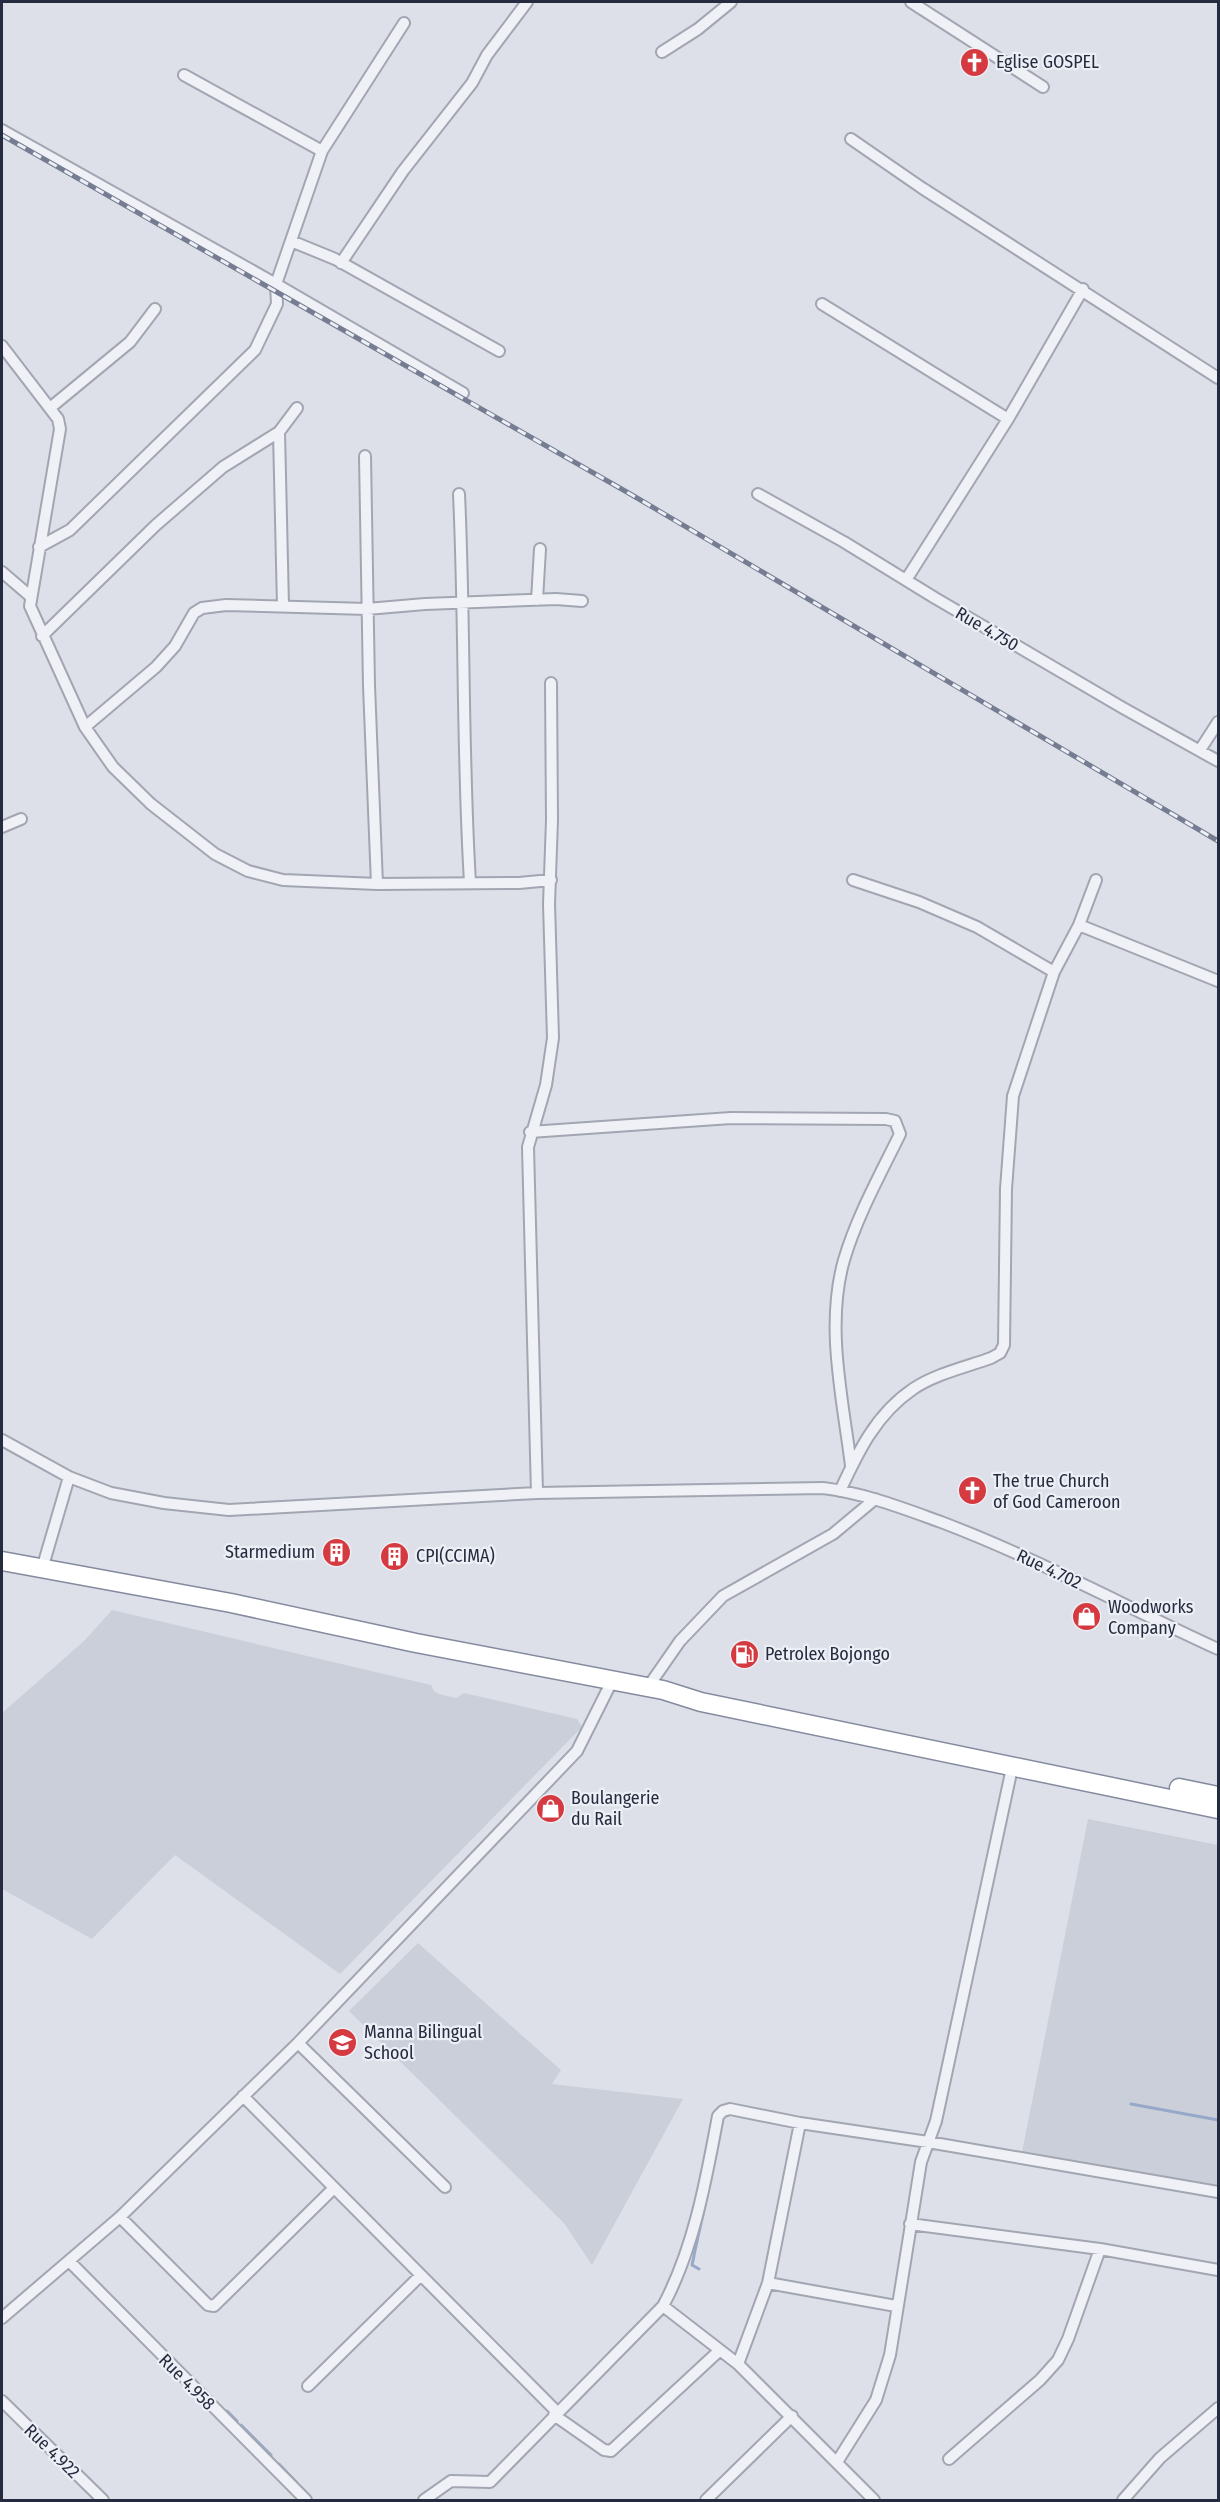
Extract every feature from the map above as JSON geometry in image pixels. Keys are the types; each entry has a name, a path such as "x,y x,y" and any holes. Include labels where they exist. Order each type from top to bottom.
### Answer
{"highway":[{"path":"2,1561 231,1603 656,1689 701,1702 1012,1768 1218,1796"},
{"path":"656,1689 679,1687 711,1693 1109,1781 1218,1809"}],"street":[{"path":"342,262 403,171 472,83 487,55 527,2"},
{"path":"662,52 698,29 730,2"},
{"path":"911,2 1043,87"},
{"path":"39,547 70,530 255,350 277,304 276,284 322,151 404,23"},
{"path":"184,75 322,151"},
{"path":"2,130 276,284 463,393"},
{"path":"851,139 922,188 1083,289 1218,378"},
{"path":"291,241 342,262 500,351"},
{"path":"906,580 1008,418 1083,289"},
{"path":"822,304 1008,418"},
{"path":"50,408 130,342 155,309"},
{"path":"2,346 58,419 60,429 30,606 85,727 113,767 151,804 215,854 248,871 283,880 377,884 519,883 551,880"},
{"path":"42,636 156,525 223,467 279,432 297,408"},
{"path":"279,432 283,606"},
{"path":"365,456 377,884"},
{"path":"459,494 464,603 465,800 470,882"},
{"name":"Rue 4.750","path":"758,494 844,542 1123,708 1218,761"},
{"path":"537,600 540,549"},
{"path":"2,572 30,596"},
{"path":"85,727 156,667 175,646 197,610 226,605 368,609 537,600 582,601"},
{"path":"537,1493 528,1147 546,1084 553,1038 551,683"},
{"path":"1200,750 1218,722"},
{"path":"2,827 21,819"},
{"path":"853,880 919,902 977,927 1054,972"},
{"path":"840,1491 862,1442 891,1407 914,1388 991,1358 1000,1353 1004,1345 1006,1189 1014,1096 1022,1062 1054,972 1079,925 1096,880"},
{"path":"1079,925 1218,981"},
{"path":"531,1132 731,1118 886,1119 896,1122 900,1134 866,1203 844,1260 838,1290 838,1368 851,1466"},
{"name":"Rue 4.702","path":"2,1440 69,1477 111,1493 164,1503 228,1510 537,1493 823,1488 875,1499 987,1540 1218,1649"},
{"path":"42,1569 69,1477"},
{"path":"656,1689 680,1641 723,1596 833,1534 875,1499"},
{"path":"2,2318 120,2217 298,2043 577,1751 612,1681"},
{"path":"837,2462 876,2400 890,2355 896,2306 921,2162 936,2121 1012,1768"},
{"path":"298,2043 445,2187"},
{"path":"243,2096 556,2413 604,2450 611,2451 720,2350"},
{"path":"424,2500 451,2481 490,2482 663,2306 679,2275 707,2172 718,2116 723,2111 730,2109 800,2123 928,2142 1218,2192"},
{"path":"738,2364 768,2283 800,2123"},
{"path":"120,2217 208,2305 214,2306 334,2188"},
{"path":"910,2224 1100,2249 1218,2270"},
{"path":"949,2459 1040,2380 1058,2360 1068,2339 1100,2249"},
{"name":"Rue 4.958","path":"70,2262 306,2500"},
{"path":"308,2386 420,2276"},
{"path":"768,2283 896,2306"},
{"path":"663,2306 738,2364 792,2415 874,2500"},
{"name":"Rue 4.922","path":"2,2401 93,2496 103,2500"},
{"path":"1123,2500 1160,2458 1218,2408"},
{"path":"706,2500 792,2415"}],"shaded area":[{"path":"112,1610 431,1685 439,1694 456,1698 464,1693 577,1719 582,1727 340,1974 175,1855 92,1939 2,1889 2,1713 84,1641"},
{"path":"1088,1819 1218,1845 1218,2185 1022,2152"},
{"path":"418,1943 561,2070 552,2084 683,2099 592,2265 564,2223 349,2011"}],"waterway":[{"path":"1131,2104 1218,2120"},
{"path":"694,2255 705,2205"},
{"path":"694,2256 692,2265 699,2269"},
{"path":"227,2411 237,2421"},
{"path":"241,2425 271,2455"},
{"path":"279,2464 297,2483"}],"railway":[{"path":"2,135 632,495 1218,841"}],"place":[{"name":"Eglise GOSPEL","path":"975,62"},
{"name":"The true Church of God Cameroon","path":"972,1491"},
{"name":"Starmedium","path":"336,1552"},
{"name":"CPI(CCIMA)","path":"395,1556"},
{"name":"Woodworks Company","path":"1087,1617"},
{"name":"Petrolex Bojongo","path":"744,1654"},
{"name":"Boulangerie du Rail","path":"550,1808"},
{"name":"Manna Bilingual School","path":"343,2042"}]}
